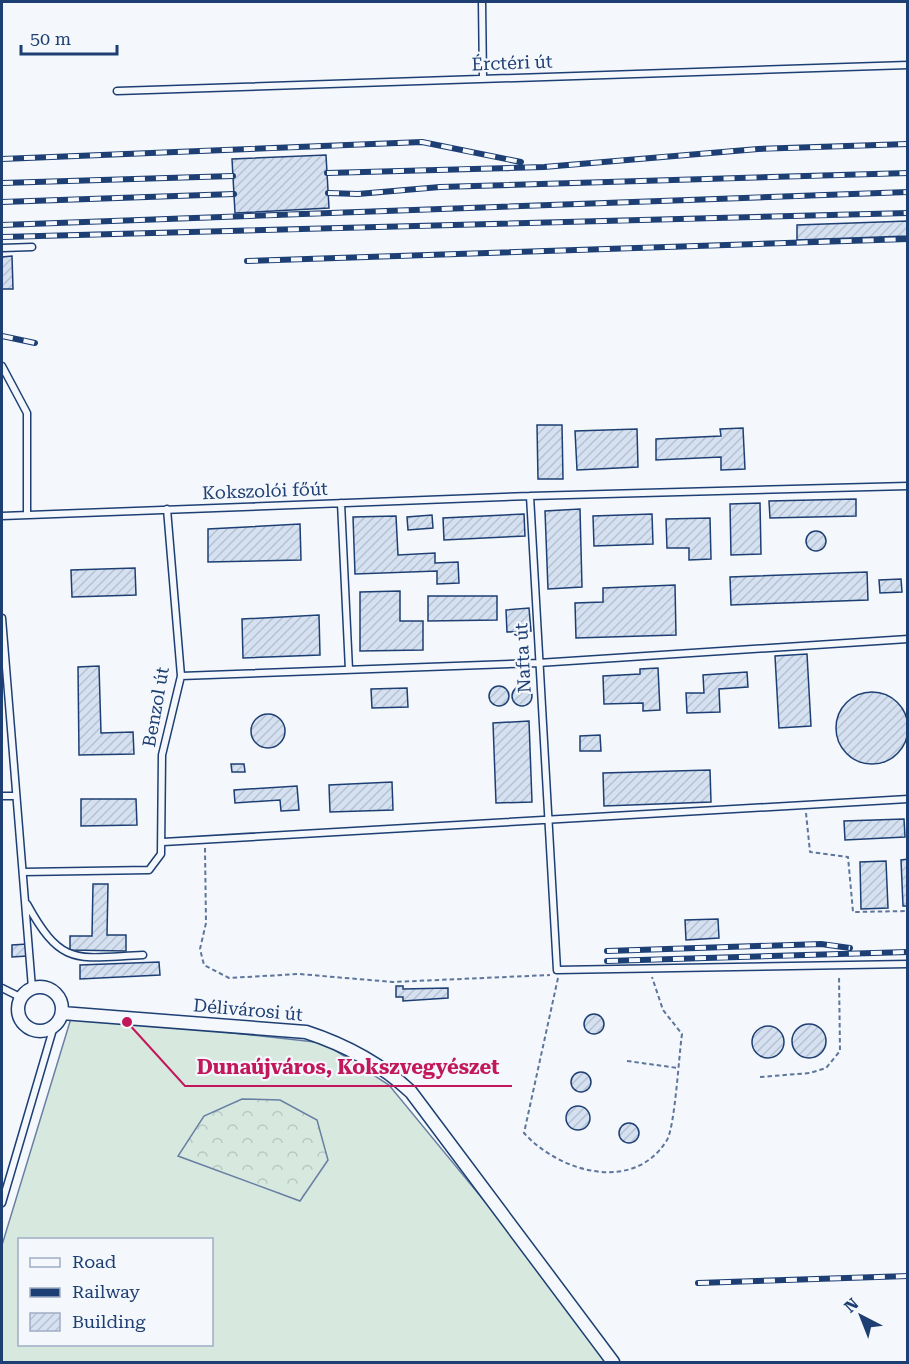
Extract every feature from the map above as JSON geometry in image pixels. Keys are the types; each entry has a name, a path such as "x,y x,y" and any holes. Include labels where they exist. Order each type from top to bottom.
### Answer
{"street":[{"path":"32,988 48,988 59,998 62,1013 54,1026 40,1032 25,1026 17,1013 20,997 32,988"},
{"name":"Délivárosi út","path":"62,1013 306,1032 341,1044 394,1076 411,1092 613,1362"}],"lane":[{"path":"482,2 483,79"},
{"name":"Érctéri út","path":"117,91 908,65"},
{"path":"2,248 32,247"},
{"path":"2,366 27,412 27,515"},
{"name":"Kokszolói főút","path":"2,516 530,496 908,486"},
{"name":"Nafta út","path":"530,496 557,970"},
{"path":"341,503 349,670"},
{"name":"Benzol út","path":"23,872 150,870 161,854 163,842 162,755 181,676 167,509"},
{"path":"2,618 4,669 32,988"},
{"path":"181,676 538,663 908,639"},
{"path":"2,796 16,796"},
{"path":"163,842 908,799"},
{"path":"25,901 44,935 65,953 86,958 143,955"},
{"path":"557,970 908,964"},
{"path":"2,988 20,997"},
{"path":"2,1203 54,1026"}],"path":[{"path":"805,805 810,852 848,857 853,912 908,911"},
{"path":"205,840 207,923 200,949 204,965 229,978 299,974 404,982 547,977 557,970 558,980 524,1133 539,1150 598,1174 622,1172 648,1161 668,1138 682,1034 663,1010 650,968"},
{"path":"760,1077 810,1073 826,1068 840,1051 839,965"},
{"path":"627,1061 678,1068"}],"green space":[{"path":"72,1015 324,1043 389,1085 616,1361 621,1362 2,1362 2,1245"},
{"path":"242,1099 280,1100 317,1120 328,1160 300,1201 178,1156 204,1116"}],"building":[{"path":"326,155 329,208 235,213 232,159"},
{"path":"908,221 908,236 797,240 797,225"},
{"path":"12,256 13,289 2,289 2,257"},
{"path":"537,425 562,425 563,479 538,479"},
{"path":"743,428 745,469 721,470 721,457 656,460 656,439 721,436 720,429"},
{"path":"637,429 638,467 577,470 575,431"},
{"path":"856,499 856,516 770,518 769,501"},
{"path":"760,503 761,554 731,555 730,504"},
{"path":"580,509 582,587 548,589 545,511"},
{"path":"524,514 525,536 444,540 443,518"},
{"path":"652,514 653,544 594,546 593,516"},
{"path":"432,515 433,528 408,530 407,517"},
{"path":"396,516 398,555 435,553 435,563 458,562 459,583 437,584 437,571 355,574 353,517"},
{"path":"710,518 711,559 689,560 689,548 667,548 666,519"},
{"path":"300,524 301,560 208,562 208,529"},
{"path":"816,531 823,534 826,541 823,548 816,551 809,548 806,541 809,534"},
{"path":"135,568 136,595 72,597 71,570"},
{"path":"867,572 868,600 731,605 730,577"},
{"path":"901,579 902,592 880,593 879,580"},
{"path":"675,585 676,635 576,638 575,603 603,602 603,588"},
{"path":"400,591 400,621 423,621 423,650 360,651 360,592"},
{"path":"428,596 497,596 497,620 428,621"},
{"path":"529,608 531,631 507,632 506,610"},
{"path":"319,615 320,655 243,658 242,619"},
{"path":"807,654 811,726 779,728 775,656"},
{"path":"99,666 101,733 133,732 134,754 79,755 78,667"},
{"path":"658,668 660,710 643,711 643,703 604,704 603,676 640,674 640,669"},
{"path":"747,672 748,687 719,689 720,712 687,713 686,693 704,693 703,675"},
{"path":"499,686 506,689 509,696 506,703 499,706 492,703 489,696 492,689"},
{"path":"518,686 526,686 532,692 532,700 526,706 518,706 512,700 512,692"},
{"path":"407,688 408,707 372,708 371,689"},
{"path":"865,692 879,692 898,702 908,721 908,735 898,754 879,764 865,764 846,754 836,735 836,721 846,702"},
{"path":"268,714 280,719 285,731 280,743 268,748 256,743 251,731 256,719"},
{"path":"529,721 532,802 496,803 493,723"},
{"path":"600,735 601,751 580,751 580,736"},
{"path":"231,764 244,764 245,772 232,772"},
{"path":"710,770 711,802 604,806 603,773"},
{"path":"392,782 393,810 330,812 329,785"},
{"path":"297,786 299,810 281,811 280,800 235,803 234,790"},
{"path":"81,799 136,799 137,825 81,826"},
{"path":"904,819 905,837 845,840 844,821"},
{"path":"908,859 908,906 903,906 901,860"},
{"path":"886,861 888,908 861,909 860,862"},
{"path":"93,884 108,884 107,935 126,935 126,951 70,950 70,936 92,936"},
{"path":"718,919 719,938 686,940 685,920"},
{"path":"27,944 27,956 12,957 12,945"},
{"path":"159,962 160,975 80,979 80,965"},
{"path":"396,986 403,986 403,989 448,988 448,998 403,1001 403,997 396,997"},
{"path":"590,1014 598,1014 604,1020 604,1028 598,1034 590,1034 584,1028 584,1020"},
{"path":"809,1024 821,1029 826,1041 821,1053 809,1058 797,1053 792,1041 797,1029"},
{"path":"768,1026 779,1031 784,1042 779,1053 768,1058 757,1053 752,1042 757,1031"},
{"path":"581,1072 588,1075 591,1082 588,1089 581,1092 574,1089 571,1082 574,1075"},
{"path":"578,1106 583,1107 589,1113 589,1123 583,1129 578,1130 573,1129 567,1123 566,1118 567,1113 573,1107"},
{"path":"629,1123 636,1126 639,1133 636,1140 629,1143 622,1140 619,1133 622,1126"}],"railway":[{"path":"2,159 422,142 521,162"},
{"path":"327,173 544,167 758,149 908,144"},
{"path":"328,193 358,194 440,187 908,173"},
{"path":"2,183 233,176"},
{"path":"2,225 908,192"},
{"path":"2,202 234,194"},
{"path":"2,237 908,213"},
{"path":"247,261 908,239"},
{"path":"2,336 35,343"},
{"path":"607,951 821,944 850,948"},
{"path":"607,961 908,952"},
{"path":"698,1283 908,1276"}],"place":[{"name":"Dunaújváros, Kokszvegyészet","path":"127,1022"}]}
